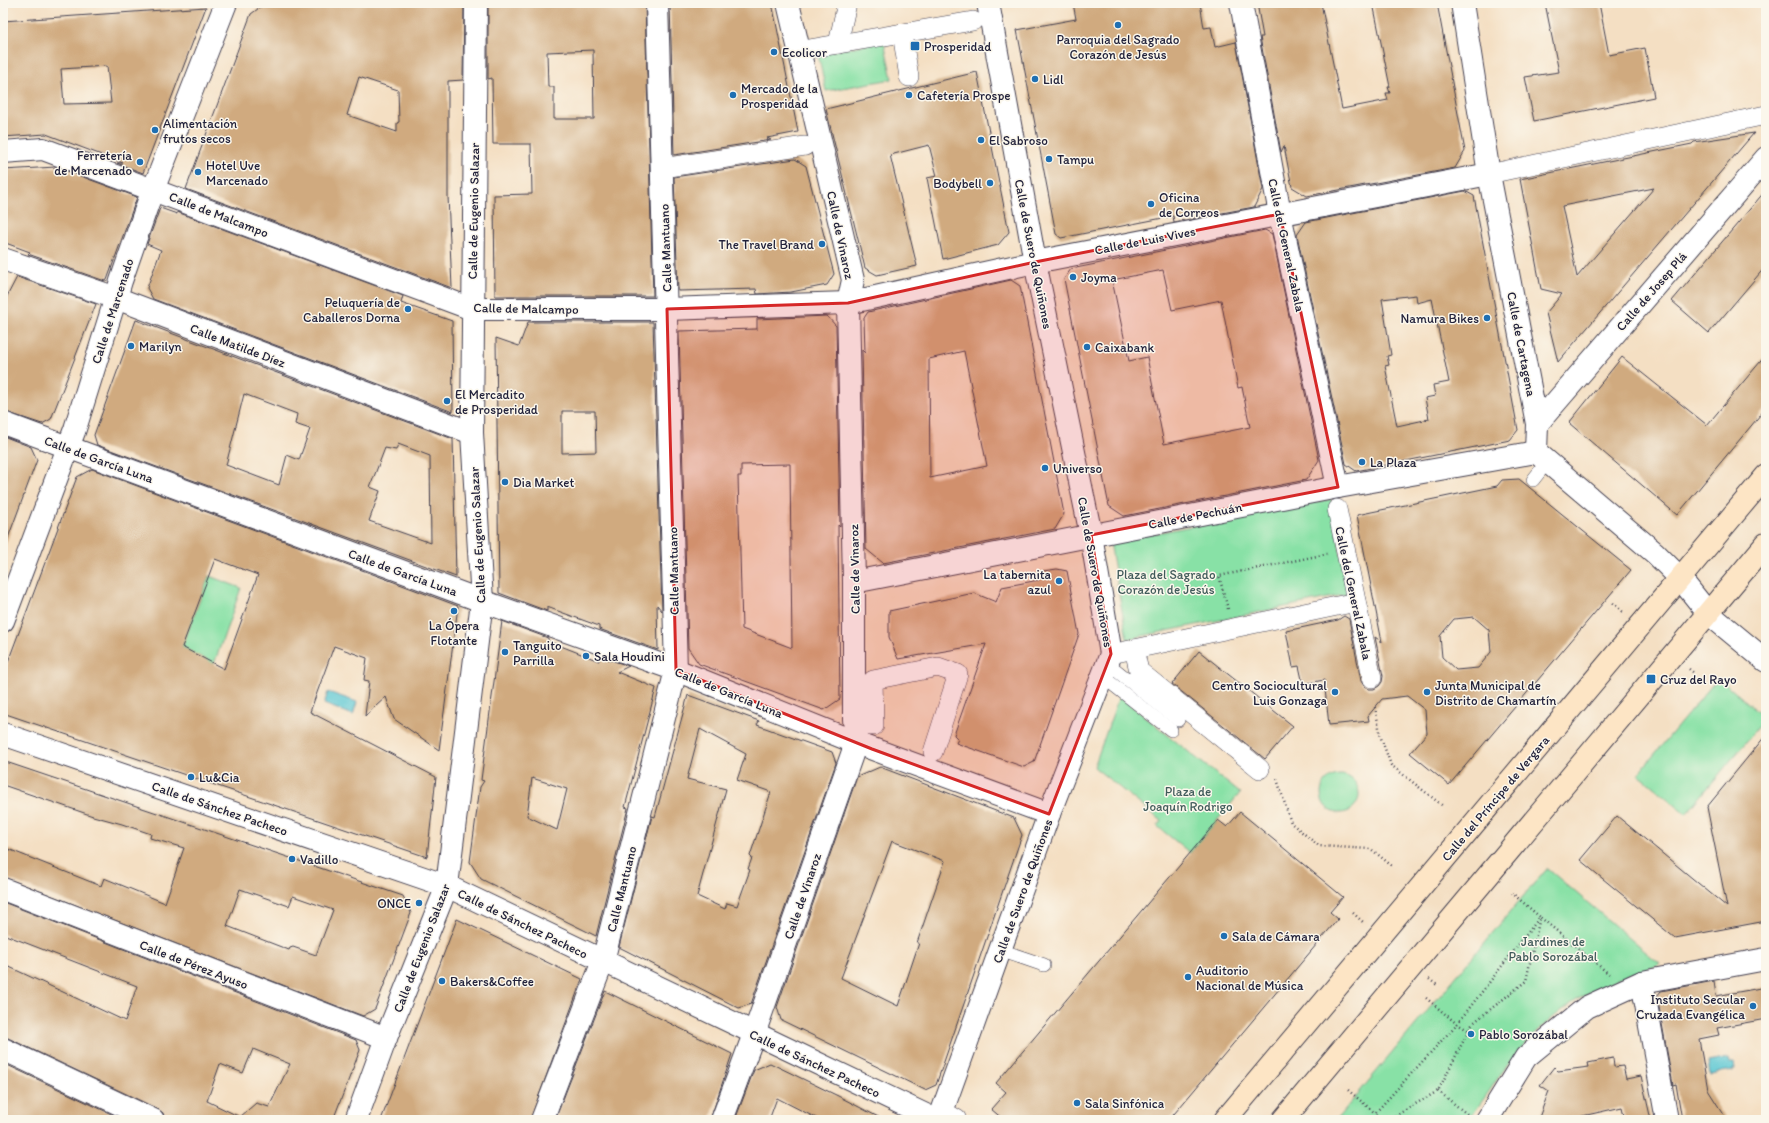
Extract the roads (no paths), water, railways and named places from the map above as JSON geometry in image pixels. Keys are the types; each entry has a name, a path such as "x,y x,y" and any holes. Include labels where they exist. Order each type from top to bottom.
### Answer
{"main road":[{"name":"Calle del Príncipe de Vergara","path":"1225,1120 1766,476"},
{"path":"1284,1120 1766,544"}],"street":[{"name":"Calle de Marcenado","path":"3,621 68,448 153,189 226,3"},
{"name":"Calle de Eugenio Salazar","path":"356,1120 386,1038 446,886 482,601 472,433 476,3"},
{"name":"Calle Mantuano","path":"542,1120 603,961 676,670 657,3"},
{"name":"Calle de Vinaroz","path":"722,1120 754,1034 856,743 854,719 854,582 848,303 853,280 788,3"},
{"path":"838,44 847,3"},
{"name":"Calle de Suero de Quiñones","path":"944,1116 1000,950 1049,814 1106,664 1090,535 1035,262 988,3"},
{"name":"Calle del General Zabala","path":"1241,3 1280,214 1338,487"},
{"name":"Calle de Cartagena","path":"1462,3 1489,174 1537,424 1541,457"},
{"path":"809,49 973,21"},
{"path":"902,33 909,77"},
{"path":"1489,174 1766,115"},
{"path":"662,168 805,146"},
{"name":"Calle de Malcampo","path":"3,152 43,149 472,309 666,309 848,303"},
{"name":"Calle de Josep Plá","path":"1537,424 1766,158"},
{"name":"Calle de Luis Vives","path":"848,303 1035,262 1489,174"},
{"name":"Calle Matilde Díez","path":"3,259 116,298 472,433"},
{"name":"Calle de García Luna","path":"3,423 482,601 676,670 856,743 1049,814"},
{"path":"1541,457 1655,553 1680,578 1708,613 1766,661"},
{"name":"Calle de Pechuán","path":"854,582 1338,487 1541,457"},
{"name":"Calle del General Zabala","path":"1337,508 1372,678"},
{"path":"1106,664 1134,649 1356,602"},
{"path":"1134,649 1139,671 1260,769"},
{"path":"870,726 874,726 873,680 938,667 958,674 933,752"},
{"name":"Calle de Sánchez Pacheco","path":"3,734 446,886 754,1034 944,1116"},
{"name":"Calle de Pérez Ayuso","path":"3,890 386,1038"},
{"path":"1478,1118 1526,1057 1587,1007 1634,986 1766,959"},
{"path":"1634,986 1667,1120"},
{"path":"3,1049 152,1120"}],"lane":[{"path":"1533,480 1541,457"},
{"path":"1106,664 1174,725"},
{"path":"1000,950 1044,965"}],"water":[{"path":"328,692 357,702 353,715 324,704"},
{"path":"1729,1058 1730,1062 1734,1062 1735,1069 1733,1069 1733,1071 1710,1075 1708,1062"}],"place":[{"name":"Parroquia del Sagrado Corazón de Jesús","path":"1118,25"},
{"name":"Prosperidad","path":"915,46"},
{"name":"Ecolicor","path":"774,52"},
{"name":"Lidl","path":"1035,79"},
{"name":"Mercado de la Prosperidad","path":"733,95"},
{"name":"Cafetería Prospe","path":"909,95"},
{"name":"Alimentación frutos secos","path":"155,130"},
{"name":"El Sabroso","path":"981,140"},
{"name":"Tampu","path":"1049,159"},
{"name":"Ferretería de Marcenado","path":"140,162"},
{"name":"Hotel Uve Marcenado","path":"198,172"},
{"name":"Bodybell","path":"990,183"},
{"name":"Oficina de Correos","path":"1151,204"},
{"name":"The Travel Brand","path":"822,244"},
{"name":"Joyma","path":"1073,277"},
{"name":"Peluquería de Caballeros Dorna","path":"408,309"},
{"name":"Namura Bikes","path":"1487,318"},
{"name":"Marilyn","path":"131,346"},
{"name":"Caixabank","path":"1087,347"},
{"name":"El Mercadito de Prosperidad","path":"447,401"},
{"name":"La Plaza","path":"1362,462"},
{"name":"Universo","path":"1045,468"},
{"name":"Dia Market","path":"505,482"},
{"name":"La tabernita azul","path":"1059,581"},
{"name":"La Ópera Flotante","path":"454,611"},
{"name":"Tanguito Parrilla","path":"505,652"},
{"name":"Sala Houdini","path":"586,656"},
{"name":"Cruz del Rayo","path":"1651,679"},
{"name":"Centro Sociocultural Luis Gonzaga","path":"1335,692"},
{"name":"Junta Municipal de Distrito de Chamartín","path":"1427,692"},
{"name":"Lu&Cia","path":"191,777"},
{"name":"Vadillo","path":"292,859"},
{"name":"ONCE","path":"419,903"},
{"name":"Sala de Cámara","path":"1224,936"},
{"name":"Auditorio Nacional de Música","path":"1188,977"},
{"name":"Bakers&Coffee","path":"442,981"},
{"name":"Instituto Secular Cruzada Evangélica","path":"1753,1006"},
{"name":"Pablo Sorozábal","path":"1471,1034"},
{"name":"Sala Sinfónica","path":"1077,1103"}],"park label":[{"name":"Plaza del Sagrado Corazón de Jesús","path":"1166,582"},
{"name":"Plaza de Joaquín Rodrigo","path":"1188,798"},
{"name":"Jardines de Pablo Sorozábal","path":"1553,948"}]}
